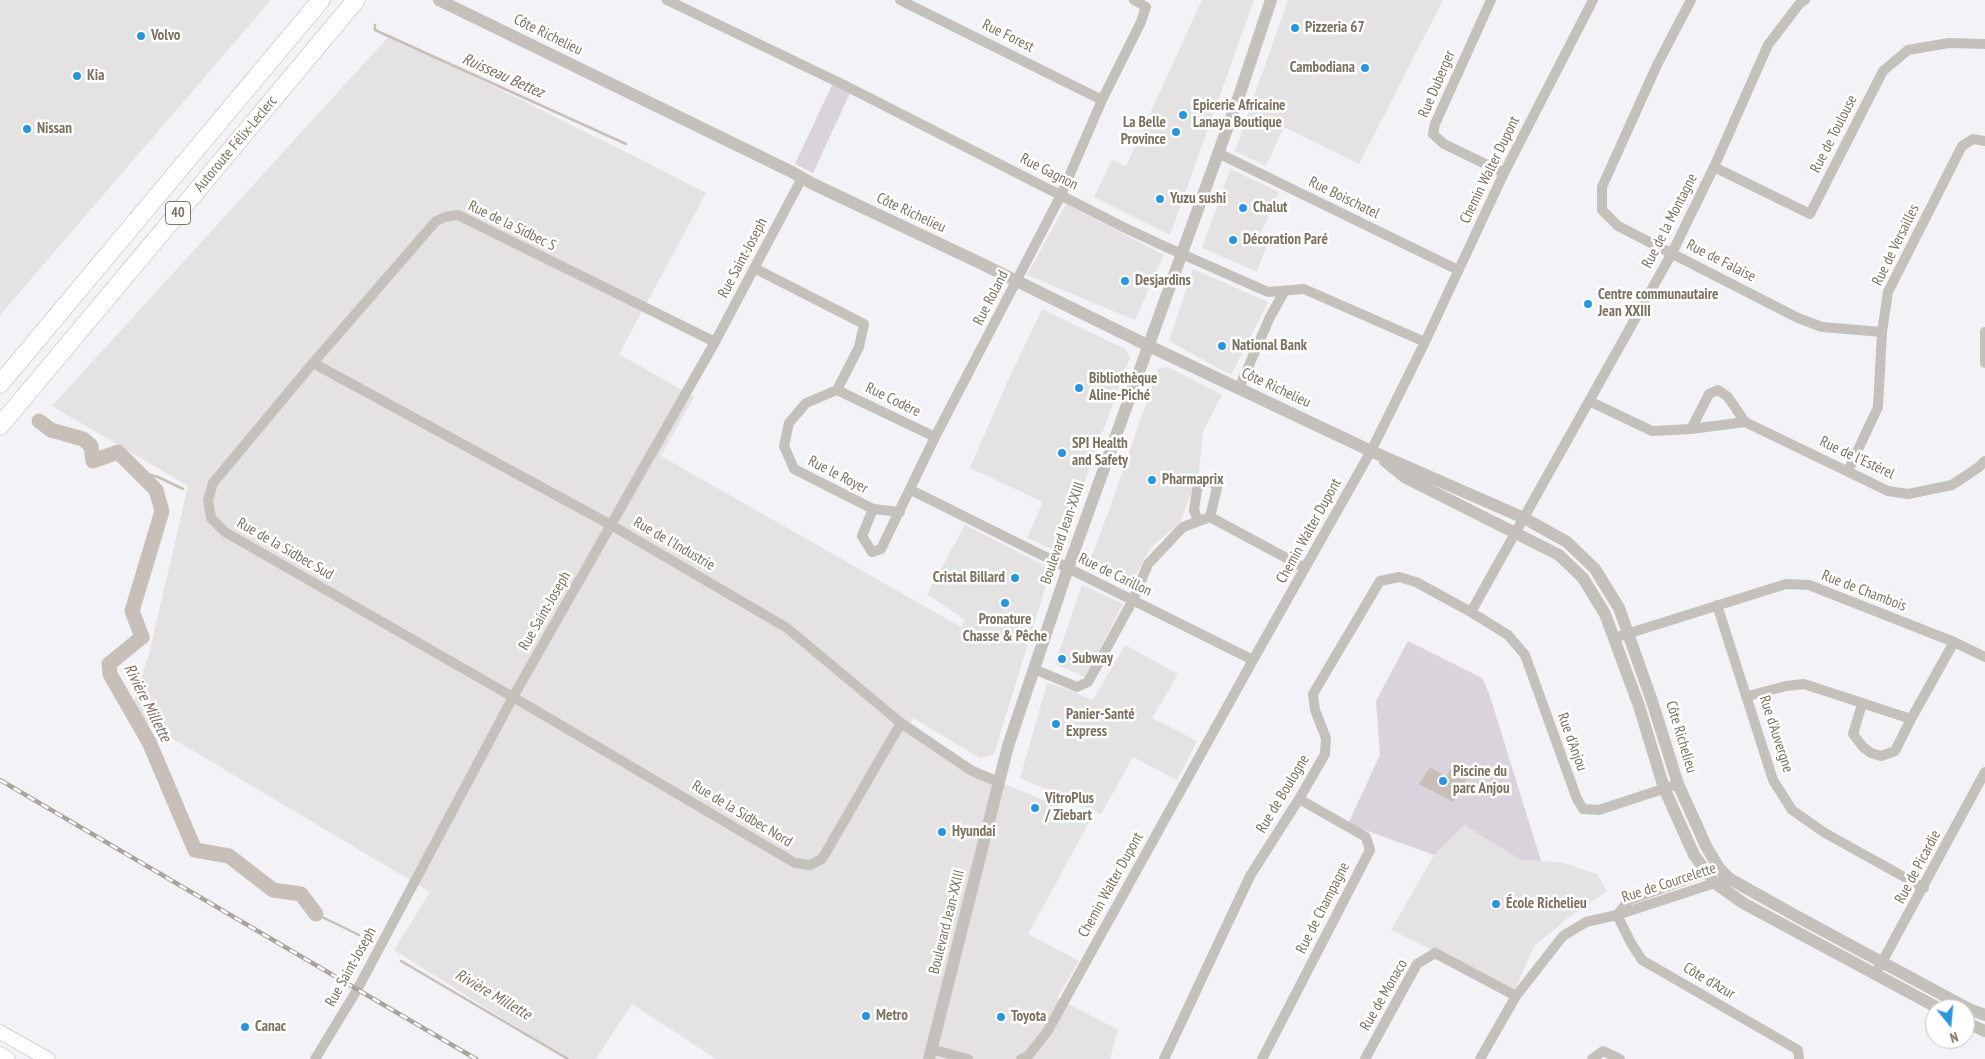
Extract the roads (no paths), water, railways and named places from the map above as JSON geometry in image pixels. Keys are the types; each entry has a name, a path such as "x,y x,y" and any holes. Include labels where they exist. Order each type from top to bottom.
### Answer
{"highway":[{"name":"Autoroute Félix-Leclerc","path":"0,384 322,0"},
{"name":"Autoroute Félix-Leclerc","path":"0,426 356,0"}],"main road":[{"path":"0,1032 48,1059"},
{"path":"0,1054 8,1059"}],"street":[{"name":"Côte Richelieu","path":"439,0 1149,346 1371,451 1524,518 1567,542 1595,569 1618,608 1652,701 1678,784 1706,846 1719,868 1730,879 1882,962 1985,1015"},
{"name":"Rue Gagnon","path":"667,0 842,84 1123,227 1181,254 1268,292 1304,289 1425,342"},
{"name":"Rue Forest","path":"900,0 1102,100"},
{"name":"Rue Roland","path":"873,509 862,536 872,552 881,549 1061,195 1102,100 1141,22 1146,7 1134,0"},
{"name":"Boulevard Jean-XXIII","path":"930,1054 1008,746 1068,568 1218,153 1271,0"},
{"name":"Rue Duberger","path":"1491,0 1435,124 1434,134 1444,144 1504,173"},
{"name":"Chemin Walter Dupont","path":"1021,1059 1027,1057 1047,1032 1371,451 1425,342 1504,173 1593,0"},
{"name":"Rue de Falaise","path":"1691,0 1656,65 1602,187 1602,210 1618,226 1798,318 1822,327 1882,332"},
{"name":"Rue de la Montagne","path":"1471,612 1672,253 1714,167 1768,45 1800,3 1805,0"},
{"name":"Rue de Toulouse","path":"1714,167 1810,214 1883,71 1908,50 1950,43 1985,44"},
{"name":"Rue de Versailles","path":"1848,472 1878,407 1882,332 1888,292 1962,146 1973,139 1985,141"},
{"name":"Rue Boischatel","path":"1218,153 1458,270"},
{"name":"Rue Saint-Joseph","path":"315,1059 357,990 513,697 715,342 802,178"},
{"name":"Rue de la Sidbec S","path":"312,363 436,221 458,215 715,342"},
{"path":"754,268 864,324 859,347 837,390"},
{"path":"1239,388 1270,317 1284,292"},
{"path":"1985,332 1985,364"},
{"name":"Rue de l'Industrie","path":"312,363 611,525 787,628 901,723 972,771 999,782"},
{"name":"Rue de la Sidbec Sud","path":"312,363 213,483 208,500 211,518 225,532 513,697"},
{"name":"Rue Codère","path":"837,390 936,438"},
{"name":"Rue le Royer","path":"837,390 806,403 790,423 784,446 794,468 873,509 900,512"},
{"name":"Rue de l'Estérel","path":"1691,429 1709,394 1718,390 1728,397 1745,422 1888,491 1908,494 1952,485 1979,468 1985,461"},
{"path":"1590,401 1652,431 1691,429 1745,422"},
{"name":"Côte Richelieu","path":"1371,451 1406,478 1559,555 1578,572 1606,614 1639,706 1664,788 1694,855 1706,873 1716,883 1743,903 1925,1001"},
{"path":"1198,521 1194,510 1197,490 1204,480 1212,480 1217,488 1210,517"},
{"name":"Rue de Carillon","path":"911,490 1253,660"},
{"path":"1034,669 1076,687 1088,682 1133,600 1148,564 1183,527 1198,521 1210,517 1305,568"},
{"name":"Rue de Boulogne","path":"1164,1059 1250,876 1325,754 1326,738 1315,710 1313,694 1380,581 1399,577 1416,582 1471,612"},
{"name":"Rue de Chambois","path":"1614,638 1786,584 1808,585 1954,642 1985,657"},
{"name":"Rue d'Auvergne","path":"1717,605 1748,696 1773,780 1792,810 1825,834 1924,888"},
{"name":"Rue d'Anjou","path":"1471,612 1508,635 1525,655 1577,799 1583,810 1599,810 1678,784"},
{"path":"1862,704 1854,734 1863,747 1881,756 1896,751 1911,719 1954,642"},
{"path":"1748,696 1786,686 1804,684 1911,719"},
{"name":"Rue de la Sidbec Nord","path":"513,697 795,863 810,865 822,859 901,723"},
{"name":"Rue de Picardie","path":"1875,975 1924,888 1985,772"},
{"name":"Rue de Champagne","path":"1262,1059 1370,850 1366,837 1299,799"},
{"name":"Rue de Courcelette","path":"1617,915 1628,900 1719,868"},
{"name":"Rue de Courcelette","path":"1480,1059 1516,996 1563,936 1586,922 1617,915 1730,879"},
{"name":"Côte d'Azur","path":"1617,915 1631,944 1642,960 1798,1050 1799,1059"},
{"name":"Rue de Monaco","path":"1364,1059 1417,964 1435,953 1516,996"},
{"path":"1592,1059 1604,1051 1620,1059"},
{"path":"930,1054 968,1059"}],"waterway":[{"name":"Ruisseau Bettez","path":"375,25 375,30 626,144"},
{"name":"Rivière Millette","path":"39,421 51,430 83,439 91,446 93,461 118,452 156,490 162,511 132,611 142,637 109,664 110,674 149,742 195,850 229,856 273,890 301,894 316,914"},
{"path":"137,471 158,477 183,489"},
{"name":"Rivière Millette","path":"316,914 359,935"},
{"name":"Rivière Millette","path":"401,961 568,1059"}],"railway":[{"path":"0,780 476,1059"}],"place":[{"name":"Pizzeria 67","path":"1295,28"},
{"name":"Volvo","path":"141,36"},
{"name":"Cambodiana","path":"1365,68"},
{"name":"Kia","path":"77,76"},
{"name":"Epicerie Africaine Lanaya Boutique","path":"1183,115"},
{"name":"Nissan","path":"27,129"},
{"name":"La Belle Province","path":"1176,132"},
{"name":"Yuzu sushi","path":"1160,199"},
{"name":"Chalut","path":"1243,208"},
{"name":"Décoration Paré","path":"1233,240"},
{"name":"Desjardins","path":"1125,281"},
{"name":"Centre communautaire Jean XXIII","path":"1588,304"},
{"name":"National Bank","path":"1222,346"},
{"name":"Bibliothèque Aline-Piché","path":"1079,388"},
{"name":"SPI Health and Safety","path":"1062,453"},
{"name":"Pharmaprix","path":"1152,480"},
{"name":"Cristal Billard","path":"1015,578"},
{"name":"Pronature Chasse & Pêche","path":"1005,603"},
{"name":"Subway","path":"1062,659"},
{"name":"Panier-Santé Express","path":"1056,724"},
{"name":"Piscine du parc Anjou","path":"1443,781"},
{"name":"VitroPlus / Ziebart","path":"1035,808"},
{"name":"Hyundai","path":"942,832"},
{"name":"École Richelieu","path":"1496,904"},
{"name":"Metro","path":"866,1016"},
{"name":"Toyota","path":"1001,1017"},
{"name":"Canac","path":"245,1027"}]}
